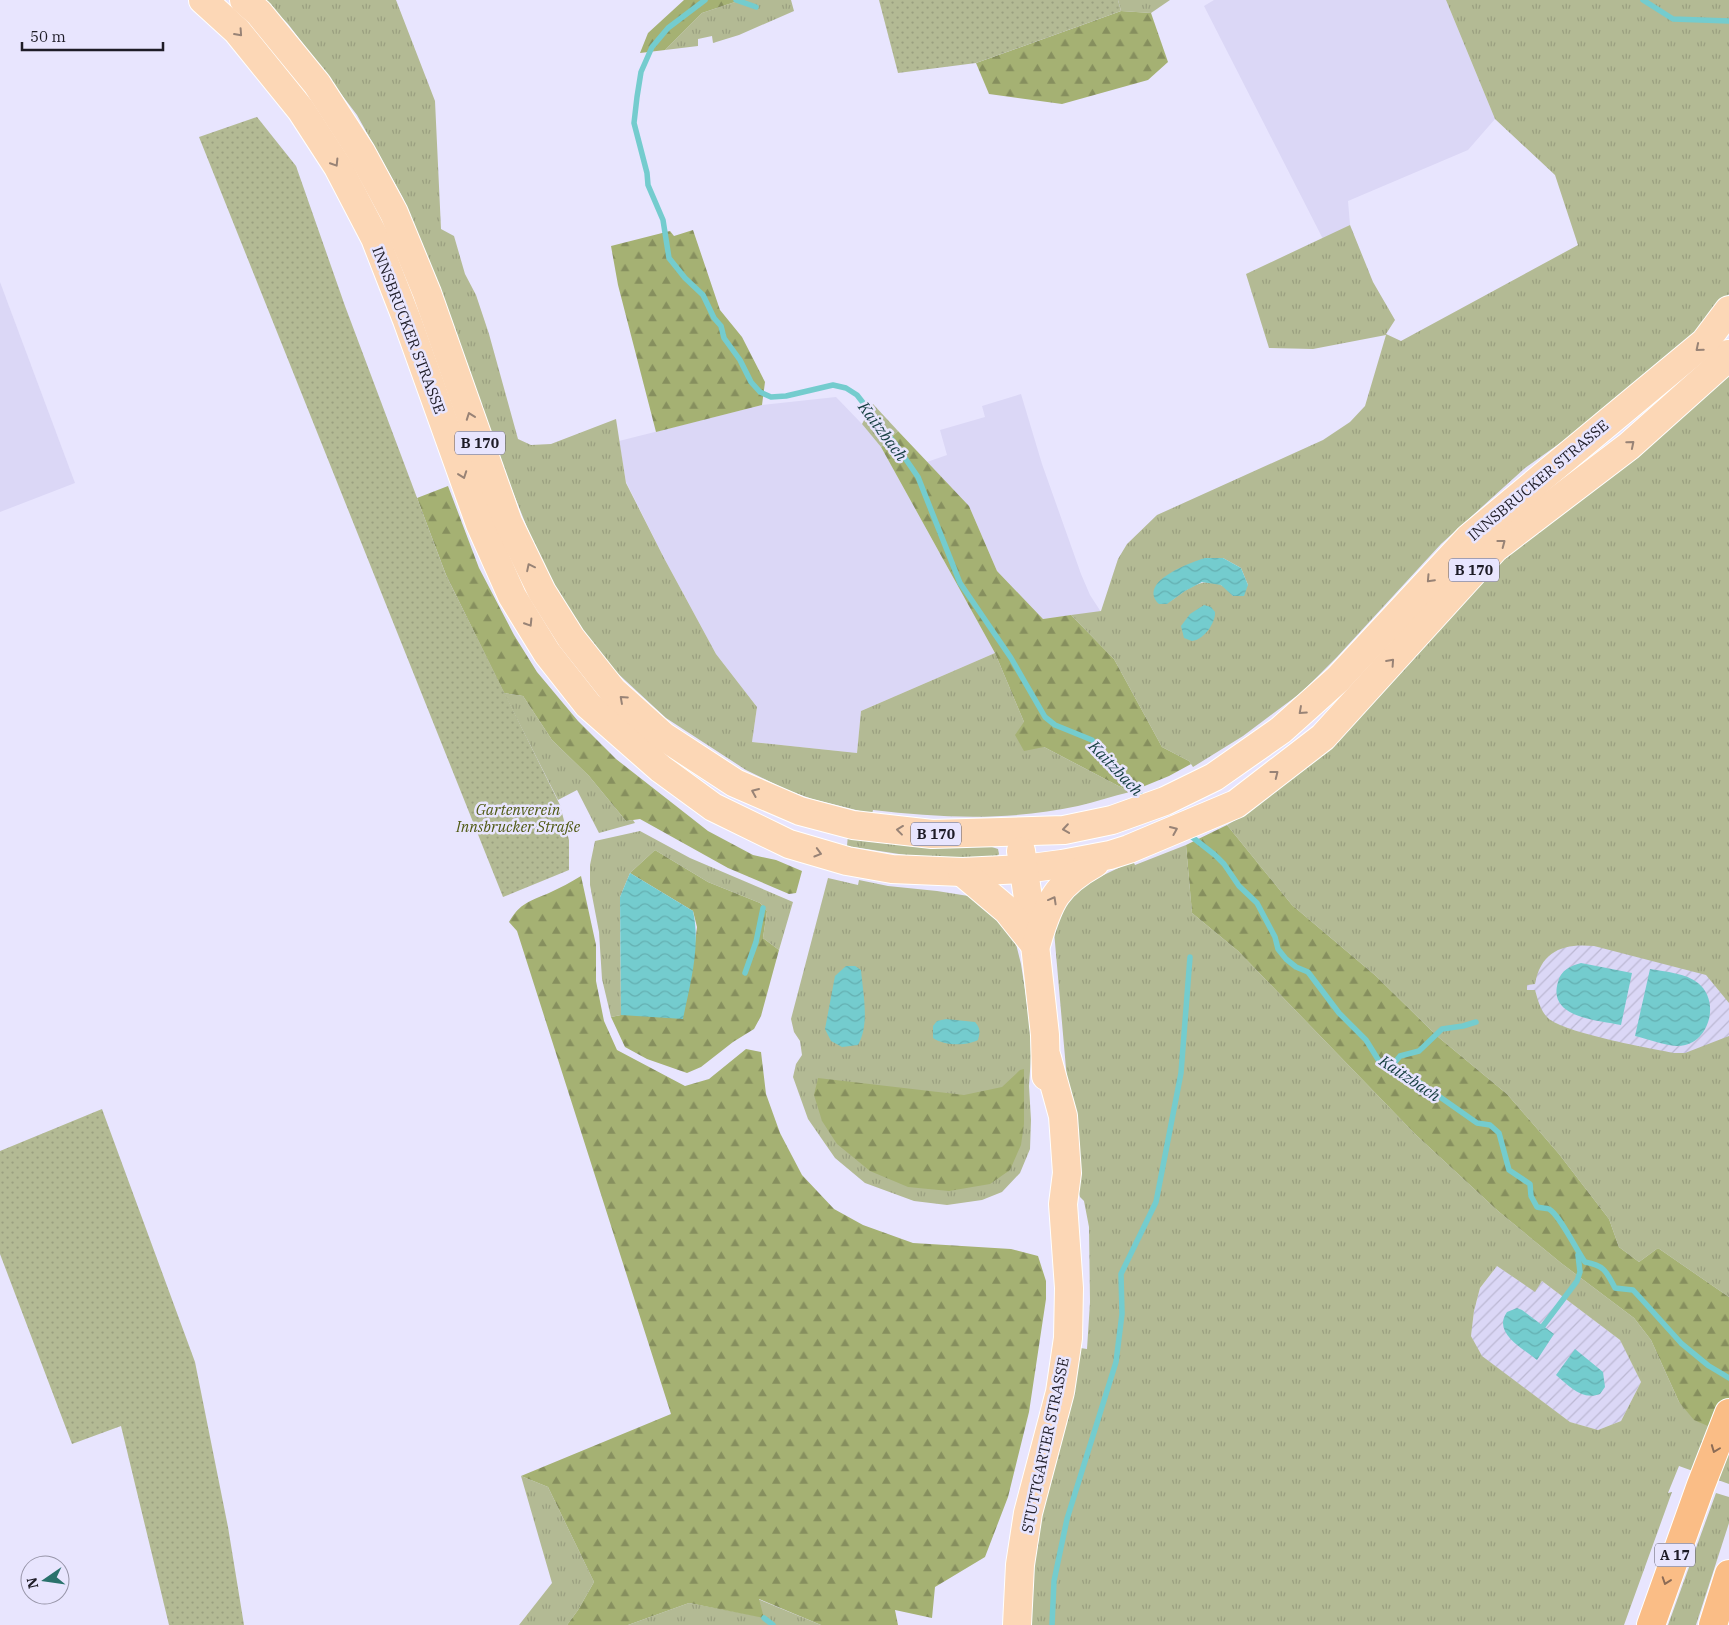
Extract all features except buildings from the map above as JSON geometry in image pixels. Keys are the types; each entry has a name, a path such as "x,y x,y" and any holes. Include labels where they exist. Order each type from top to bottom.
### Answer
{"highway":[{"name":"A 17","path":"1651,1625 1700,1485 1729,1413"},
{"path":"1713,1625 1729,1574"}],"main road":[{"name":"INNSBRUCKER STRASSE","path":"203,0 243,38 301,110 338,167 375,238 407,320 480,524 512,596 547,653 588,705 661,769 713,807 789,844 847,861 892,869 962,872 1024,869 1062,864 1120,852 1236,804 1323,737 1495,548 1629,446 1722,363 1729,354"},
{"name":"INNSBRUCKER STRASSE","path":"244,0 258,13 318,84 361,152 394,213 426,292 508,522 542,592 571,638 613,691 663,736 735,783 800,811 854,824 932,834 1064,830 1112,820 1165,801 1214,777 1281,730 1338,679 1468,538 1705,342 1729,310"},
{"path":"1018,832 1024,869"},
{"path":"1036,946 1050,903 1059,890 1082,870 1120,852"},
{"name":"STUTTGARTER STRASSE","path":"1017,1625 1020,1565 1028,1513 1060,1392 1068,1338 1069,1288 1063,1204 1052,1171 1045,1116 1047,1058 1036,946 1024,869"},
{"path":"962,872 1007,910 1036,946"}],"shaded area":[{"path":"1214,0 1446,0 1495,119 1468,150 1348,201 1350,225 1323,239 1204,6"},
{"path":"0,282 75,483 0,512"},
{"path":"1021,394 1042,464 1081,574 1090,595 1101,612 1043,619 997,571 969,506 927,462 947,455 940,430 985,417 982,406"},
{"path":"836,397 881,447 995,653 861,711 857,753 752,742 757,707 716,654 664,558 626,482 619,441 762,405"},
{"path":"1572,930 1729,961 1729,1058 1719,1064 1557,1035 1512,998 1526,972"},
{"path":"1497,1266 1534,1291 1542,1281 1620,1340 1641,1382 1621,1421 1598,1430 1570,1422 1481,1356 1471,1336 1474,1311 1480,1288"}],"green space":[{"path":"264,0 396,0 435,101 441,229 454,236 465,274 476,295 489,334 518,439 531,445 551,444 616,419 626,483 716,654 757,707 752,742 857,753 861,711 995,653 1024,722 1044,747 1130,792 1078,806 1027,814 975,817 873,810 872,814 812,799 787,790 746,770 666,718 613,669 567,609 539,557 502,465 438,288 403,198 357,115 288,24"},
{"path":"684,0 741,0 702,13 665,50 640,53 648,33"},
{"path":"741,0 791,0 794,11 739,35 713,43 712,36 698,39 698,46 665,50 702,13"},
{"path":"879,0 1118,0 1121,11 976,63 898,73"},
{"path":"1118,0 1170,0 1151,13 1121,11"},
{"path":"1446,0 1729,0 1729,294 1675,354 1601,414 1525,468 1441,544 1337,657 1302,692 1243,736 1193,767 1189,761 1162,747 1114,659 1071,615 1101,611 1118,559 1127,544 1157,515 1323,440 1350,422 1365,406 1386,335 1313,349 1269,348 1246,274 1350,225 1373,282 1395,320 1386,334 1401,341 1578,245 1555,175 1495,119","holes":["1223,558 1241,568 1248,585 1233,596 1223,586 1214,582 1207,582 1193,587 1167,604"]},
{"path":"1121,11 1151,13 1168,62 1148,80 1062,104 989,94 976,63"},
{"name":"Gartenverein Innsbrucker Straße","path":"257,117 296,166 345,306 446,575 560,805 569,840 569,870 503,897 199,137"},
{"path":"693,230 720,310 742,337 765,382 762,405 656,432 618,285 611,246 670,231 674,236"},
{"path":"1729,373 1729,1003 1706,975 1594,946 1583,945 1555,951 1542,964 1535,984 1527,985 1527,990 1535,990 1543,1012 1557,1024 1608,1039 1674,1053 1685,1053 1729,1036 1729,1297 1658,1248 1639,1262 1619,1247 1609,1219 1559,1154 1507,1094 1437,1036 1376,976 1292,905 1227,825 1249,812 1247,808 1504,555"},
{"path":"873,404 898,431 881,447 862,424"},
{"path":"898,431 969,506 997,571 1043,619 1071,615 1114,659 1162,747 1189,761 1191,764 1169,776 1130,792 1044,747 1024,751 1015,735 1024,722 995,653 881,447"},
{"path":"448,486 479,568 514,635 537,672 578,721 616,759 708,831 753,855 776,860 802,871 796,893 789,894 728,868 640,819 626,821 589,776 552,740 523,696 504,693 446,575 417,498"},
{"path":"504,693 523,696 552,740 589,776 626,821 633,820 635,823 599,833 577,790 558,800"},
{"path":"1227,825 1292,905 1376,976 1437,1036 1507,1094 1559,1154 1609,1219 1619,1247 1639,1262 1658,1248 1729,1297 1729,1435 1694,1420 1679,1402 1651,1340 1634,1318 1561,1263 1498,1211 1415,1134 1238,951 1192,913 1186,845"},
{"path":"640,831 690,858 793,902 779,950 763,938 767,911 760,903 708,882 655,850 630,873 620,897 621,1015 611,1017 602,979 599,932 590,885 590,865 595,841"},
{"path":"848,835 986,845 998,849 999,854 996,858 989,860 912,856 847,846"},
{"path":"1186,845 1192,913 1238,951 1415,1134 1498,1211 1561,1263 1634,1318 1651,1340 1679,1402 1729,1435 1729,1484 1679,1466 1668,1493 1672,1492 1624,1625 1028,1625 1028,1564 1080,1348 1087,1349 1090,1302 1089,1227 1084,1201 1080,1197 1076,1183 1054,931 1066,893 1133,861 1135,865","holes":["1497,1266 1535,1292 1542,1281 1620,1340 1641,1382 1621,1421 1598,1430 1570,1422 1482,1356 1471,1336 1474,1311 1480,1288"]},
{"path":"655,850 708,882 760,903 767,911 763,938 779,950 761,1016 754,1029 733,1042 701,1067 687,1073 647,1059 625,1047 611,1017 621,1015 691,976 697,927 693,911 630,873"},
{"path":"581,876 596,945 596,981 604,1021 617,1050 685,1086 709,1079 746,1049 761,1052 766,1094 780,1133 802,1175 834,1209 863,1225 913,1243 1011,1249 1038,1256 1046,1281 1046,1299 1029,1412 1008,1497 985,1557 935,1587 932,1618 895,1610 898,1625 821,1625 759,1599 764,1618 689,1603 628,1625 567,1625 594,1582 548,1487 521,1476 671,1414 517,931 509,922 526,903"},
{"path":"828,878 858,885 859,880 888,886 981,898 1013,932 1021,964 1030,1021 1030,1149 1020,1173 1002,1192 982,1200 947,1205 914,1201 865,1183 835,1158 808,1119 793,1077 796,1064 802,1055 800,1041 794,1032 791,1019"},
{"path":"1024,1069 1024,1124 1021,1145 1010,1170 990,1184 949,1191 908,1187 870,1171 837,1144 822,1121 814,1095 818,1078 964,1095 1002,1087 1020,1070"},
{"path":"102,1109 195,1362 228,1527 244,1625 169,1625 121,1426 72,1444 0,1254 0,1151"},
{"path":"521,1476 548,1487 594,1582 567,1625 519,1625 552,1583"},
{"path":"1716,1493 1729,1497 1729,1523 1696,1625 1668,1625"},
{"path":"758,1599 821,1625 628,1625 689,1603 763,1617"}],"water":[{"path":"1205,558 1223,558 1241,568 1248,585 1244,596 1233,596 1221,585 1202,582 1167,604 1159,604 1154,596 1155,588 1160,581 1178,569"},
{"path":"1204,605 1211,607 1215,612 1214,621 1205,634 1196,640 1192,641 1184,638 1181,626 1190,614"},
{"path":"630,873 693,911 696,938 695,951 683,1019 621,1015 620,897"},
{"path":"1581,963 1632,973 1621,1025 1588,1019 1567,1010 1560,1003 1557,994 1561,974 1566,969"},
{"path":"846,966 855,966 861,970 865,1018 862,1037 858,1045 842,1047 831,1041 825,1029 835,976"},
{"path":"1650,969 1688,977 1698,983 1705,991 1709,1001 1710,1012 1704,1032 1697,1039 1688,1044 1677,1046 1635,1036"},
{"path":"946,1019 975,1022 979,1031 978,1040 956,1044 943,1043 933,1038 933,1026 937,1021"},
{"path":"1517,1308 1554,1334 1537,1360 1517,1345 1503,1327 1503,1320 1507,1312"},
{"path":"1575,1349 1603,1372 1605,1387 1600,1394 1587,1396 1582,1394 1571,1388 1556,1375"}],"waterway":[{"name":"Kaitzbach","path":"705,0 668,28 652,47 641,72 637,97 634,123 647,173 648,185 663,220 669,258 685,278 703,295 714,318 721,326 724,338 740,360 751,382 760,392 771,397 786,396 833,385 846,388 857,395 918,477 960,583 1011,658 1045,717 1055,725 1092,740 1123,781 1147,800"},
{"path":"736,0 756,7"},
{"path":"1643,0 1673,19 1729,21"},
{"name":"Kaitzbach","path":"1187,833 1215,855 1224,864 1239,886 1257,903 1275,937 1278,949 1296,967 1308,972 1339,1013 1366,1040 1379,1061 1403,1071 1477,1123 1490,1125 1499,1133 1509,1170 1530,1184 1531,1196 1537,1207 1549,1209 1553,1212 1585,1262 1597,1265 1604,1270 1615,1288 1633,1290 1681,1343 1709,1366 1729,1378"},
{"path":"745,973 756,942 763,908"},
{"path":"1052,1625 1054,1581 1067,1519 1116,1362 1122,1314 1121,1274 1156,1202 1181,1073 1190,957"},
{"path":"1391,1067 1400,1056 1419,1051 1442,1029 1476,1022"},
{"path":"1543,1326 1577,1281 1580,1272 1578,1255"},
{"path":"764,1618 773,1625"}]}
